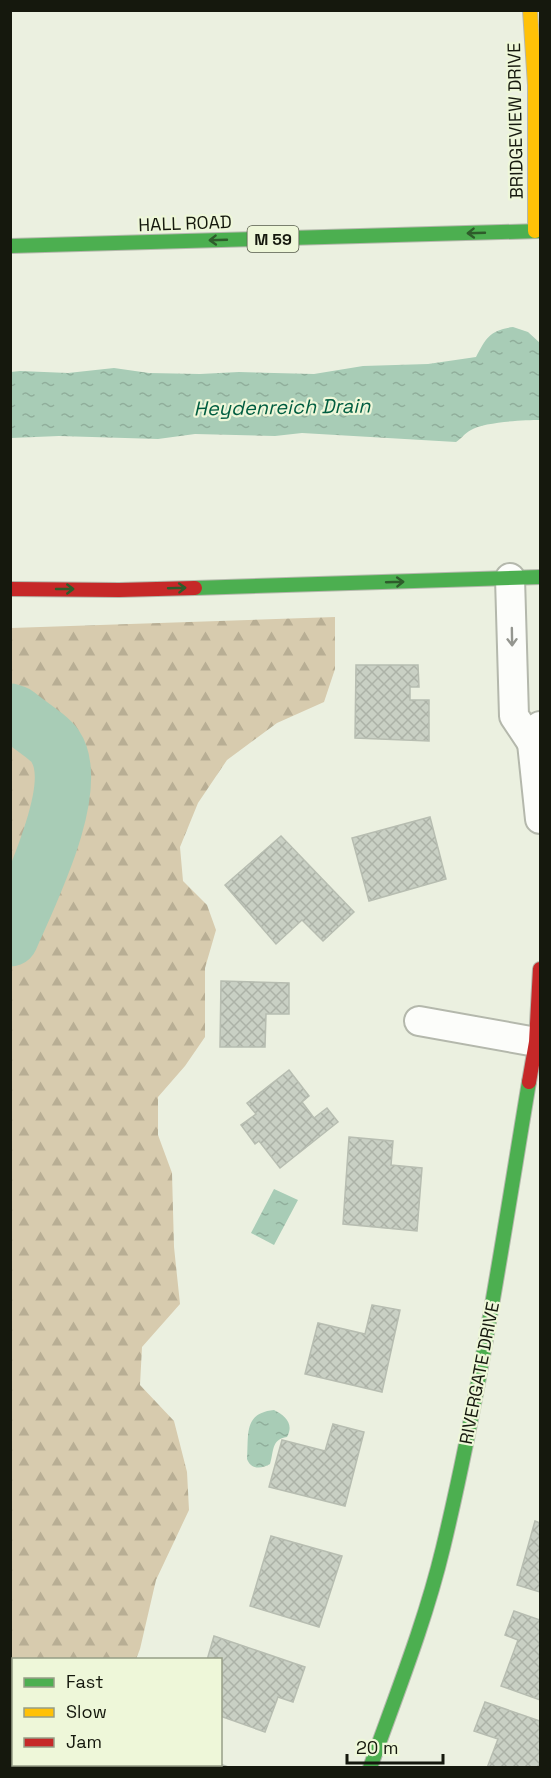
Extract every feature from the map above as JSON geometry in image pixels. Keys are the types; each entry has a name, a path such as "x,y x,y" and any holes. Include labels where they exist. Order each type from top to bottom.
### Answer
{"main road":[{"name":"BRIDGEVIEW DRIVE","path":"530,10 535,85 538,231"},
{"name":"HALL ROAD","path":"10,246 538,231"},
{"path":"10,589 119,590 540,577"},
{"name":"RIVERGATE DRIVE","path":"370,1767 422,1624 443,1549 480,1378 536,1041 540,969"}],"street":[{"path":"510,578 514,716 536,734 540,819"},
{"path":"419,1021 536,1041"}],"green space":[{"path":"335,617 335,669 324,702 277,723 227,760 198,803 180,847 183,881 207,905 216,930 205,968 205,1037 185,1066 158,1097 158,1135 172,1173 174,1247 180,1304 142,1347 140,1385 174,1421 187,1472 189,1510 156,1580 136,1658 12,1658 12,1766 102,1767 11,1767 11,628"}],"water":[{"name":"Heydenreich Drain","path":"513,327 528,332 540,343 540,420 494,423 477,427 456,442 302,433 275,436 195,434 158,439 59,436 11,438 11,372 68,373 114,368 149,373 314,374 363,366 428,364 476,357 490,336 499,330"},
{"path":"274,1189 298,1200 274,1245 251,1233"},
{"path":"274,1410 288,1421 289,1432 287,1437 276,1443 270,1464 260,1468 254,1467 247,1459 248,1434 252,1420 264,1412"}],"building":[{"path":"356,665 418,665 419,687 410,687 410,700 429,700 429,741 355,738"},
{"path":"430,817 446,879 369,901 352,838"},
{"path":"281,836 354,912 323,941 302,920 276,944 225,885"},
{"path":"221,981 289,983 289,1014 266,1014 265,1047 220,1047"},
{"path":"289,1070 309,1096 302,1102 314,1118 327,1108 338,1122 280,1168 259,1141 255,1144 241,1125 256,1114 247,1103"},
{"path":"349,1137 393,1141 391,1165 422,1168 417,1231 343,1224"},
{"path":"372,1305 400,1310 382,1392 305,1374 318,1323 365,1334"},
{"path":"333,1424 364,1432 345,1506 269,1487 282,1440 325,1451"},
{"path":"535,1521 540,1523 540,1592 517,1585"},
{"path":"271,1536 342,1556 319,1627 250,1606"},
{"path":"514,1611 540,1620 540,1700 501,1686 518,1640 505,1635"},
{"path":"214,1636 305,1667 293,1702 278,1697 265,1732 222,1717 222,1658 208,1658"},
{"path":"485,1702 540,1721 540,1768 487,1768 498,1739 474,1731"},
{"path":"222,1765 231,1768 156,1768 156,1766"}],"waterway":[{"path":"10,712 48,738 55,746 62,764 62,787 58,814 50,842 10,938"}],"traffic: fast":[{"path":"10,246 540,231"},
{"path":"195,588 540,577"},
{"path":"370,1768 419,1631 443,1548 480,1374 529,1082"}],"traffic: slow":[{"path":"530,10 535,85 535,231"}],"traffic: jam":[{"path":"10,589 195,588"},
{"path":"529,1082 536,1042 540,969"}]}
